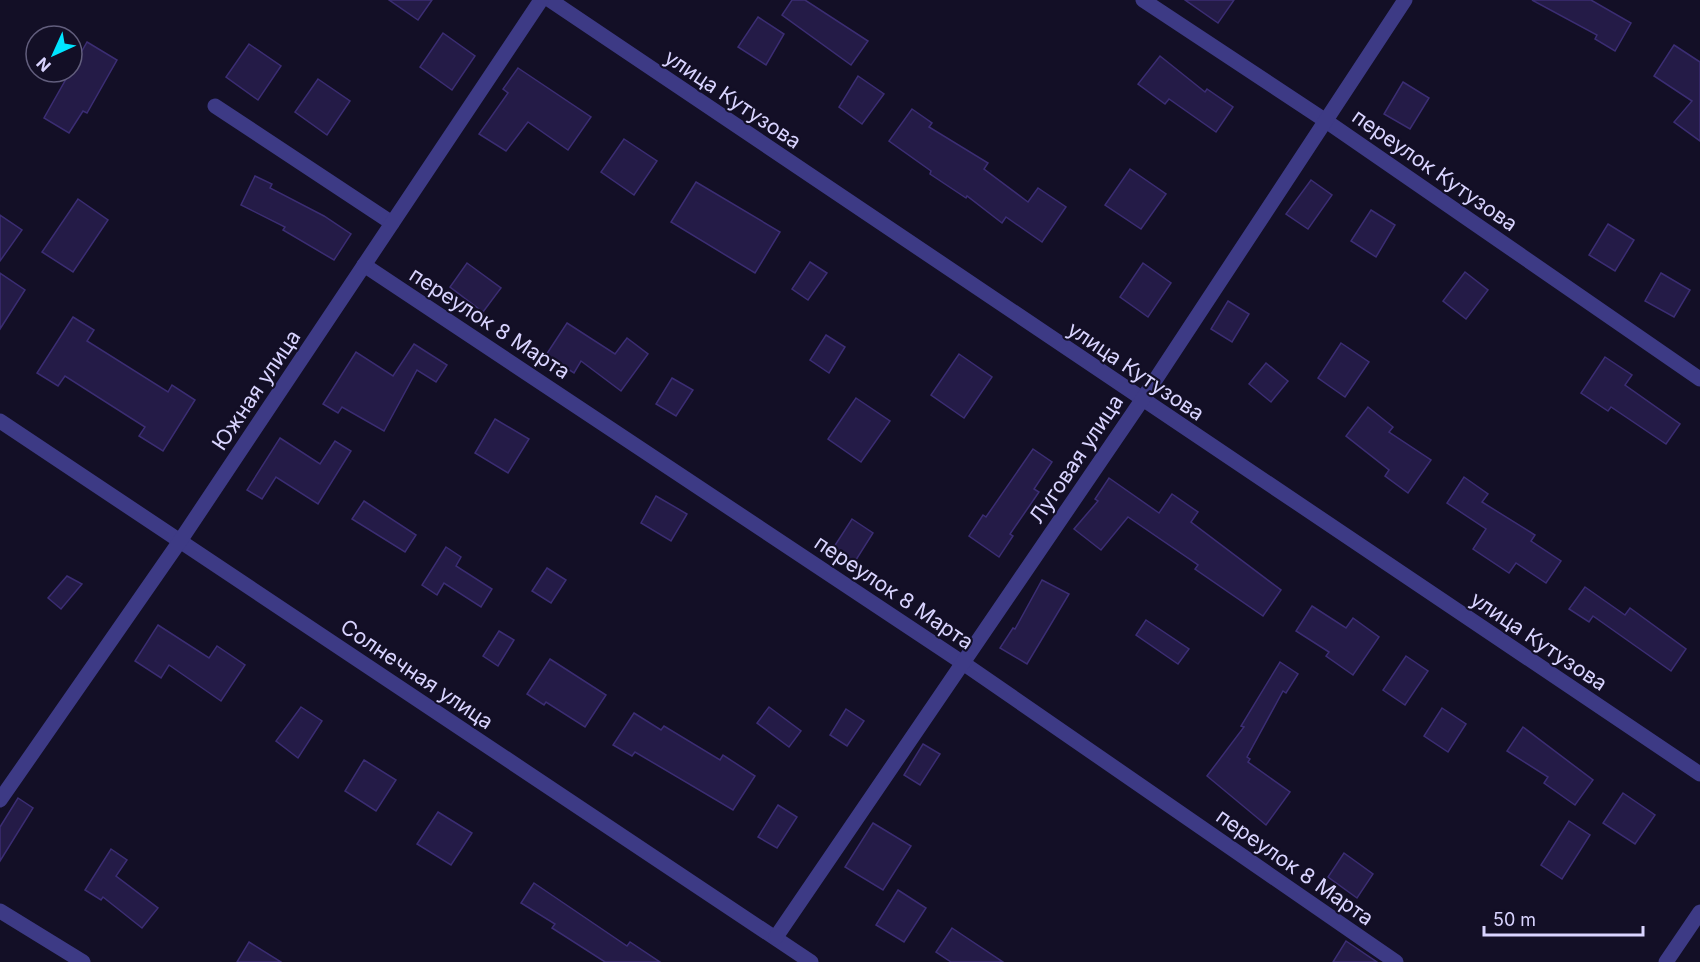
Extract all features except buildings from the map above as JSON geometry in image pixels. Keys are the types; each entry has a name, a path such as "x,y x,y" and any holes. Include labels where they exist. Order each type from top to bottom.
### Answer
{"street":[{"name":"Южная улица","path":"0,800 180,542 541,0"},
{"name":"улица Кутузова","path":"550,0 1700,774"},
{"name":"переулок Кутузова","path":"1143,0 1326,120 1700,379"},
{"name":"Луговая улица","path":"776,937 1142,400 1405,0"},
{"path":"215,106 392,223"},
{"name":"переулок 8 Марта","path":"364,265 963,663 1396,962"},
{"name":"Солнечная улица","path":"0,421 811,962"},
{"path":"0,911 83,962"},
{"path":"1666,962 1700,912"}]}
